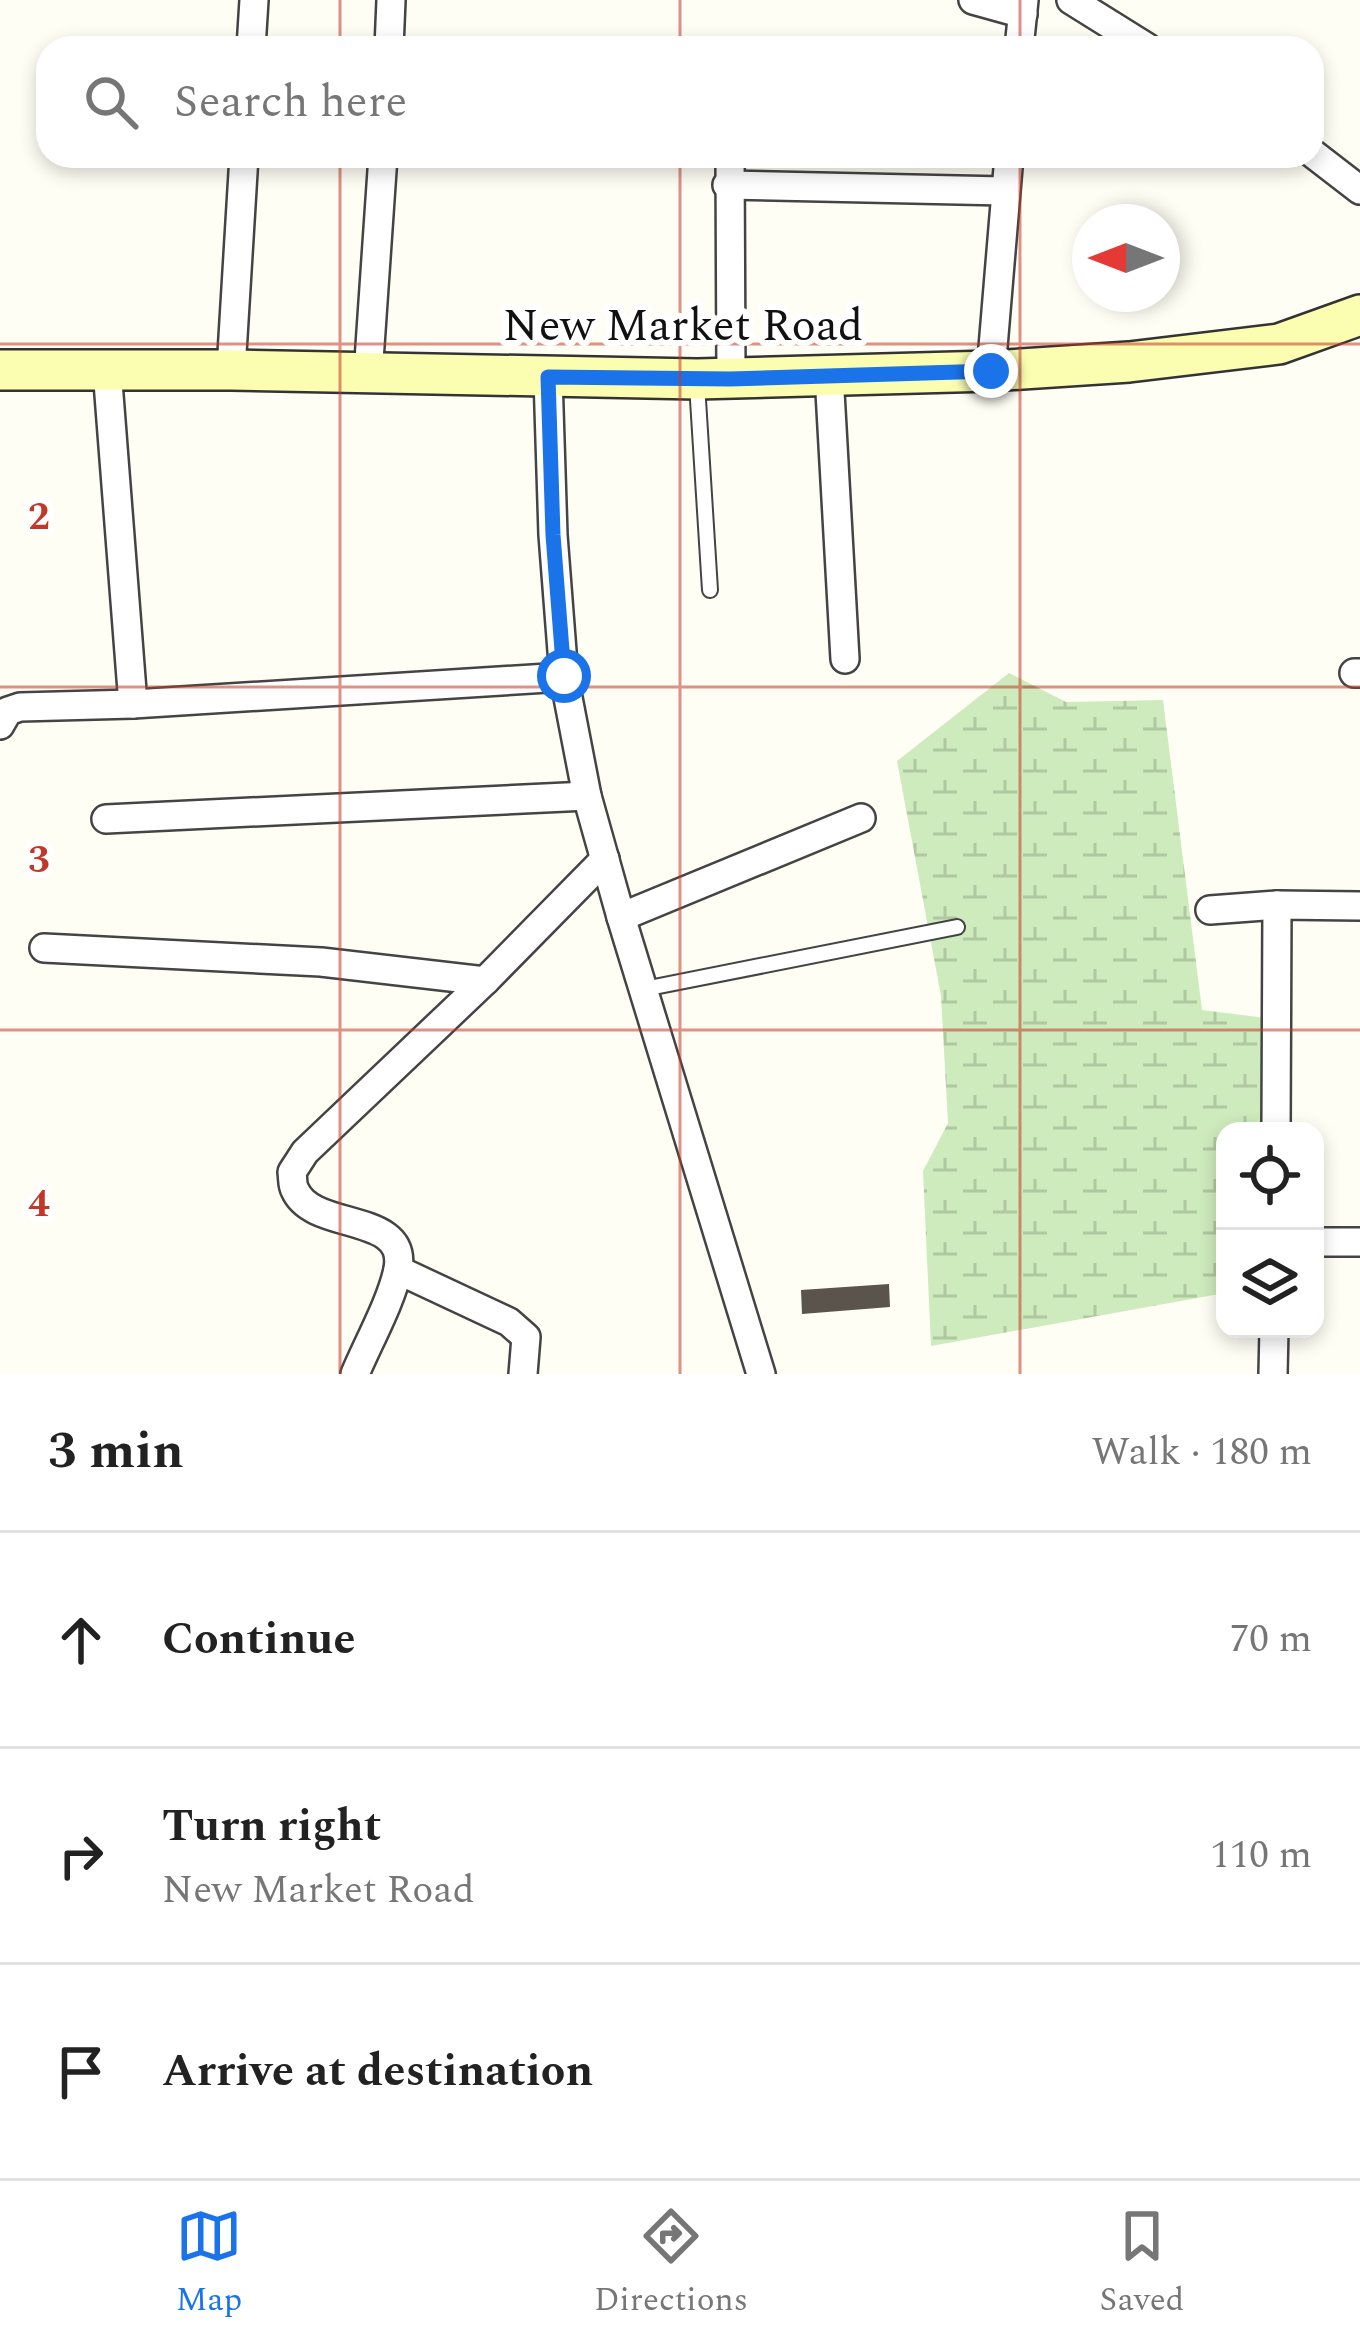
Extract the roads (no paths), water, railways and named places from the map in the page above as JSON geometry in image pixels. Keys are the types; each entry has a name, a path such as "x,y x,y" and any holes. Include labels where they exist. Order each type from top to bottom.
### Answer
{"street":[{"path":"252,36 254,0"},
{"path":"390,36 391,0"},
{"path":"973,0 1023,7"},
{"path":"1075,1 1129,36"},
{"path":"1324,162 1360,190"},
{"path":"231,370 243,168"},
{"path":"368,375 382,168"},
{"path":"714,379 729,168"},
{"path":"991,371 1008,168"},
{"path":"727,185 1005,191"},
{"name":"New Market Road","path":"0,370 714,379 991,371 1129,362 1279,344 1360,315"},
{"path":"107,369 133,704"},
{"path":"829,374 845,659"},
{"path":"548,377 564,676 587,796 761,1374"},
{"path":"0,725 8,711 20,706 133,704 564,676"},
{"path":"106,819 587,796"},
{"path":"621,917 862,818"},
{"path":"355,1374 398,1270 398,1250 388,1236 311,1207 295,1192 292,1172 305,1152 605,859"},
{"path":"1210,910 1277,904 1360,906"},
{"path":"1276,1122 1277,904"},
{"path":"44,948 299,961 485,981"},
{"path":"1324,1242 1360,1242"},
{"path":"398,1270 509,1322 526,1337 523,1374"},
{"path":"1273,1374 1274,1338"}],"lane":[{"path":"710,590 714,379"},
{"path":"644,988 957,928"}]}
